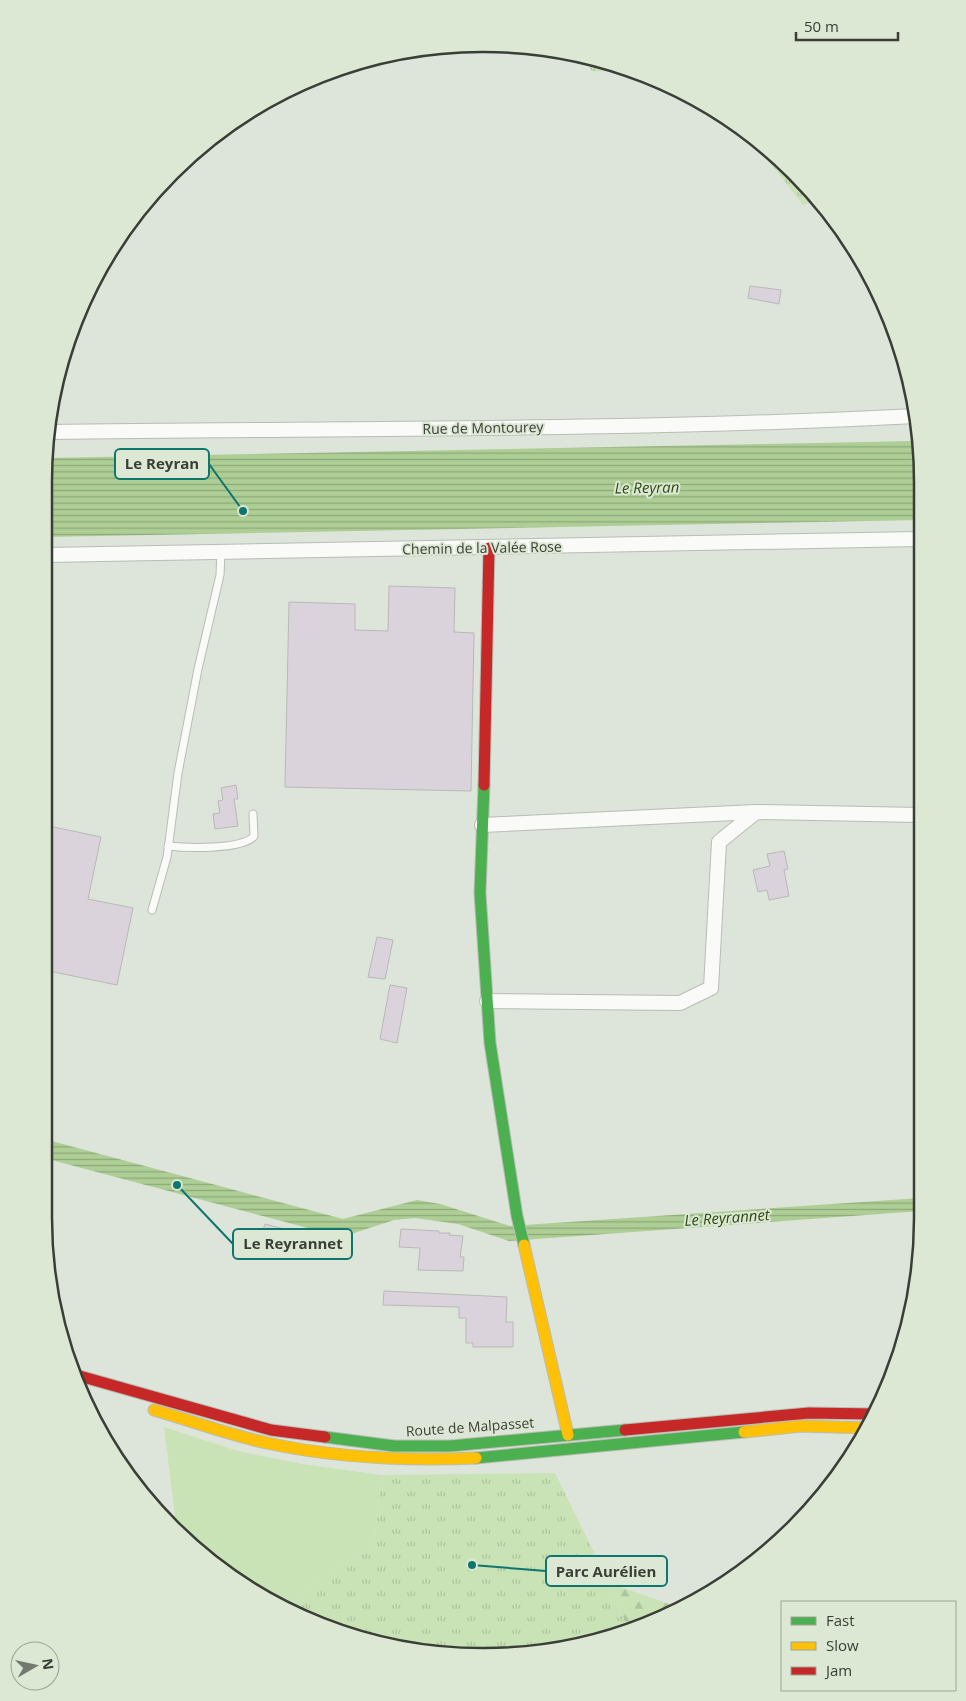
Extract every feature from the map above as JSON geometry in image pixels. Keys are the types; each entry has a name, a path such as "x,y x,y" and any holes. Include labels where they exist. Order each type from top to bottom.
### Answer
{"main road":[{"path":"488,548 487,706 480,893 490,1043 517,1216 568,1435"},
{"name":"Route de Malpasset","path":"83,1377 271,1430 394,1446 450,1446 808,1412 866,1414"},
{"name":"Route de Malpasset","path":"148,1394 145,1407 266,1443 338,1456 374,1459 437,1461 800,1426 859,1428"}],"street":[{"name":"Rue de Montourey","path":"55,432 623,426 814,422 908,416"},
{"name":"Chemin de la Valée Rose","path":"52,555 914,539"},
{"path":"482,826 756,812 914,815"},
{"path":"487,1001 680,1003 711,988 719,842 756,812"}],"lane":[{"path":"152,910 168,846 178,773 198,669 220,575 221,551"},
{"path":"168,846 208,846 247,841 254,836 253,814"},
{"path":"568,1435 571,1449"},
{"path":"545,1437 547,1451"}],"green space":[{"path":"589,66 610,72 592,71"},
{"path":"767,159 810,202 803,205"},
{"path":"164,1427 238,1451 302,1464 381,1475 374,1547 308,1585 295,1605 268,1591 221,1560 199,1542 175,1518"},
{"path":"555,1473 609,1583 626,1624 594,1634 539,1645 511,1648 455,1648 427,1645 372,1634 318,1616 295,1605 308,1585 374,1547 381,1475"},
{"path":"609,1583 671,1605 648,1616 626,1624"}],"water":[{"path":"912,441 914,520 52,537 53,458"},
{"name":"Le Reyrannet","path":"52,1141 343,1219 417,1200 440,1204 510,1226 914,1198 914,1212 509,1241 458,1224 415,1218 394,1220 345,1236 323,1232 52,1160"}],"building":[{"path":"750,286 781,290 779,304 748,298"},
{"path":"389,586 455,588 454,632 474,633 471,791 285,787 289,602 355,604 355,630 388,631"},
{"path":"236,785 238,799 234,799 238,826 215,829 213,814 220,813 218,801 223,800 221,788"},
{"path":"52,827 101,837 88,899 133,908 117,985 52,972"},
{"path":"784,851 788,869 784,870 789,896 769,900 767,890 758,892 753,870 770,866 767,854"},
{"path":"377,937 393,940 385,979 368,977"},
{"path":"390,985 407,988 397,1043 380,1039"},
{"path":"265,1224 318,1238 315,1250 261,1236"},
{"path":"401,1229 439,1231 439,1233 463,1236 460,1257 464,1257 463,1271 418,1270 420,1248 399,1247"},
{"path":"384,1291 507,1297 506,1322 513,1322 513,1347 473,1347 473,1343 466,1343 466,1318 459,1318 459,1307 383,1305"}],"traffic: fast":[{"path":"484,785 480,893 490,1043 517,1216 524,1245"},
{"path":"325,1437 394,1446 450,1446 625,1430"},
{"path":"476,1458 744,1432"}],"traffic: slow":[{"path":"524,1245 568,1435"},
{"path":"154,1410 253,1440 319,1452 397,1459 476,1458"},
{"path":"744,1432 801,1426 859,1428"}],"traffic: jam":[{"path":"484,785 489,548"},
{"path":"83,1377 271,1430 325,1437"},
{"path":"625,1430 809,1413 866,1414"}],"place":[{"name":"Le Reyran","path":"243,511"},
{"name":"Le Reyrannet","path":"177,1185"},
{"name":"Parc Aurélien","path":"472,1565"}]}
